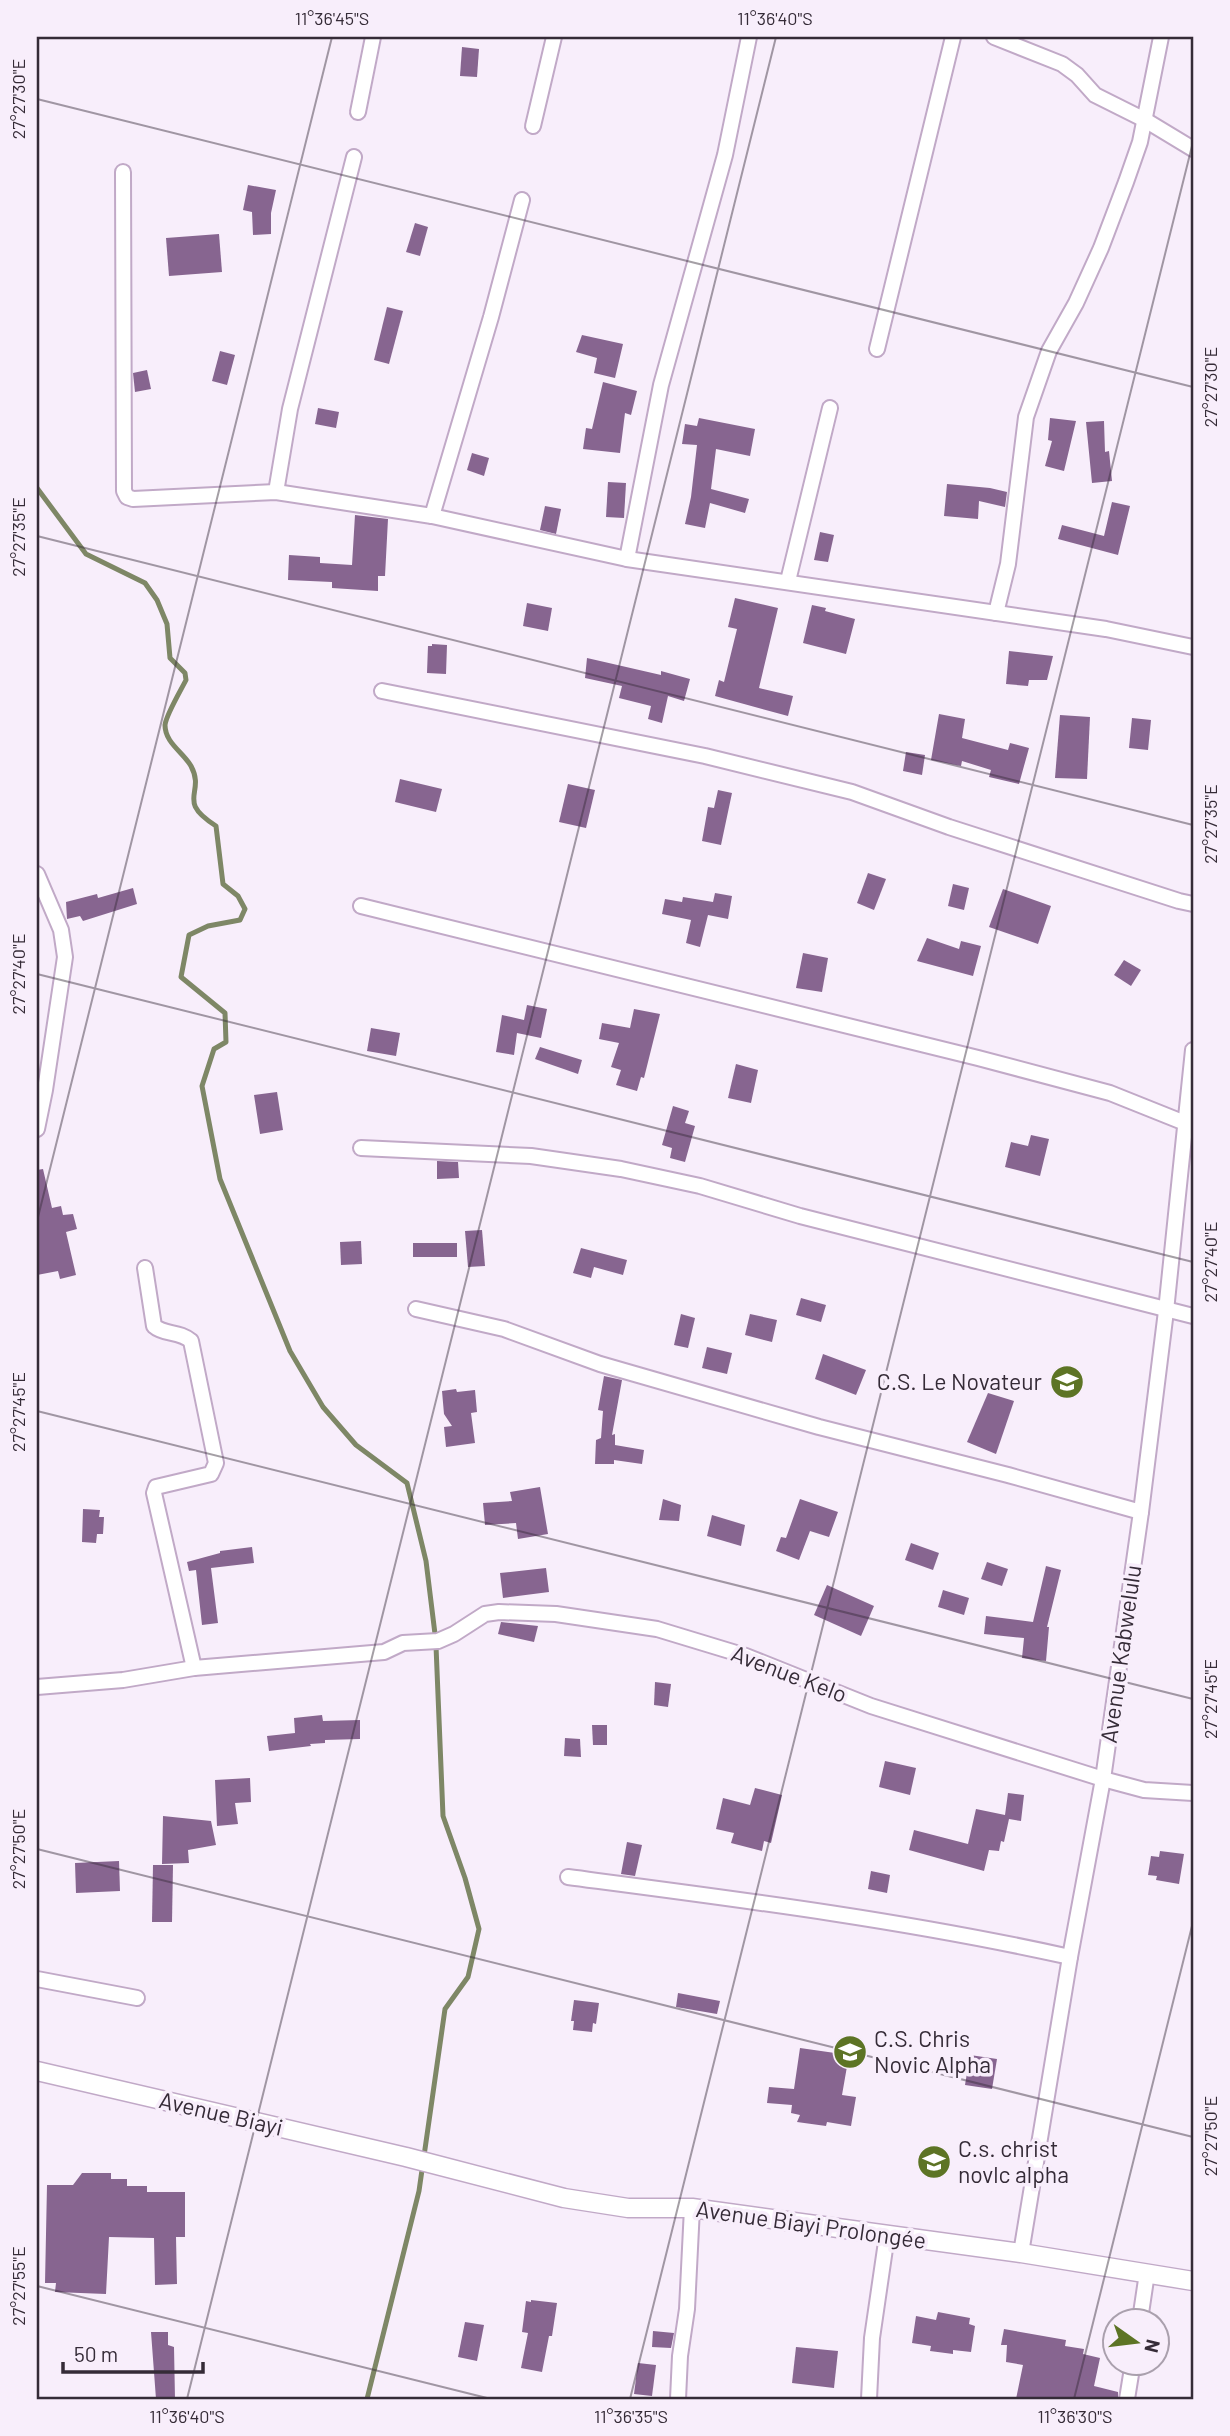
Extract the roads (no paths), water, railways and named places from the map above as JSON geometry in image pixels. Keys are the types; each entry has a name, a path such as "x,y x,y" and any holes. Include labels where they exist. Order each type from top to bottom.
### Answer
{"street":[{"path":"358,112 373,37"},
{"path":"533,126 554,37"},
{"path":"626,559 661,385 725,155 749,37"},
{"path":"877,349 953,37"},
{"path":"994,37 1062,64 1077,75 1095,95 1145,120 1193,149"},
{"path":"996,612 1008,564 1026,417 1049,351 1076,303 1101,248 1140,142 1161,37"},
{"path":"276,492 290,410 354,157"},
{"path":"122,172 124,491 127,497 133,499 276,492 432,516 626,559 1106,629 1193,647"},
{"path":"432,516 491,317 522,200"},
{"path":"788,581 830,408"},
{"path":"382,691 705,756 852,792 949,827 1193,904"},
{"path":"37,874 61,930 65,957 37,1129"},
{"path":"361,906 1004,1064 1110,1093 1185,1123"},
{"name":"Avenue Kabwelulu","path":"1021,2253 1070,1957 1103,1779 1142,1512 1193,1050"},
{"path":"361,1148 531,1156 621,1169 700,1186 800,1216 1193,1316"},
{"path":"145,1268 153,1326 159,1331 186,1336 191,1341 216,1463 211,1474 156,1487 154,1493 194,1668"},
{"path":"416,1309 504,1329 600,1364 806,1424 1142,1512"},
{"name":"Avenue Kelo","path":"37,1687 123,1680 194,1668 384,1652 403,1643 438,1640 454,1634 485,1614 555,1614 657,1629 746,1656 871,1706 1103,1779 1144,1790 1193,1793"},
{"path":"568,1877 873,1919 976,1936 1070,1957"},
{"path":"37,1979 137,1998"},
{"path":"37,2071 37,2077"},
{"name":"Avenue Biayi","path":"37,2071 430,2163"},
{"name":"Avenue Biayi Prolongée","path":"430,2163 564,2198 628,2208 692,2208 1021,2253 1193,2281"},
{"path":"678,2399 691,2256 692,2208"},
{"path":"869,2399 872,2338 887,2235"},
{"path":"1142,2306 1147,2273"},
{"path":"1127,2399 1131,2376"}],"waterway":[{"path":"37,488 86,554 145,583 157,600 167,624 170,658 185,673 186,680 166,721 166,731 171,742 188,761 195,776 194,803 197,810 216,826 223,884 238,896 245,909 240,920 208,926 189,935 181,977 225,1013 226,1042 214,1049 202,1086 220,1179 290,1351 323,1407 356,1445 407,1483 426,1561 435,1634"},
{"path":"367,2399 419,2191 445,2009 468,1977 479,1929 465,1878 443,1816 436,1646"}],"place":[{"name":"C.S. Le Novateur","path":"1067,1382"},
{"name":"C.S. Chris Novic Alpha","path":"850,2052"},
{"name":"C.s. christ novlc alpha","path":"934,2162"}]}
